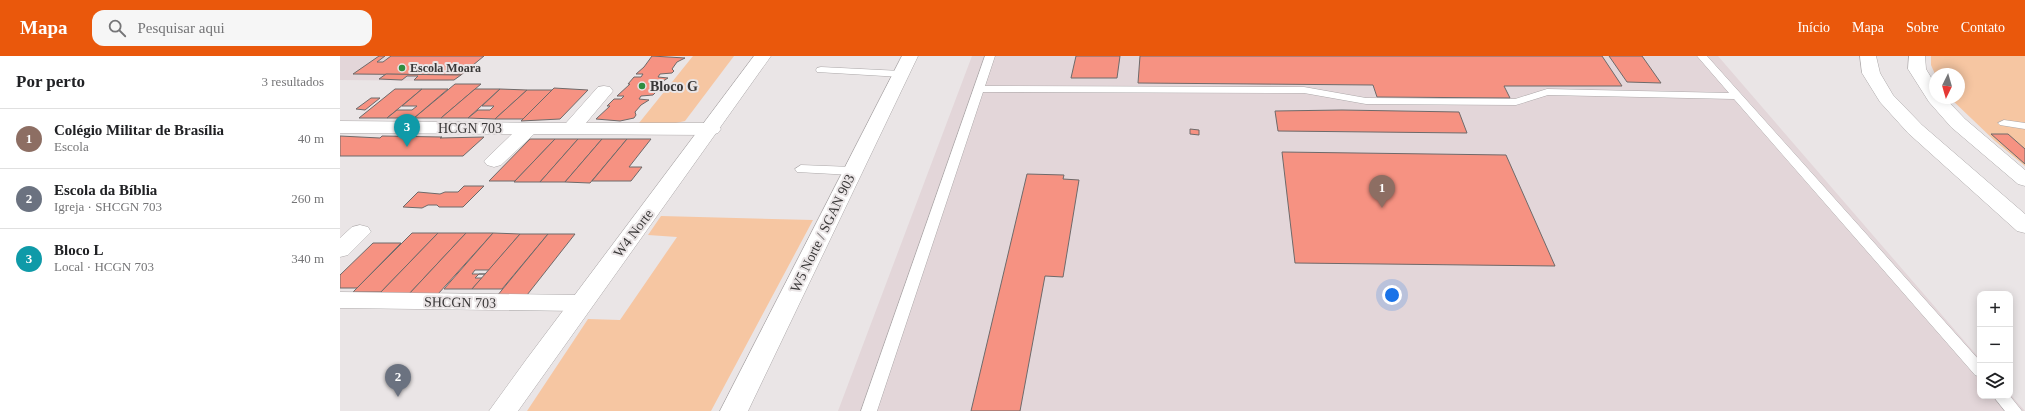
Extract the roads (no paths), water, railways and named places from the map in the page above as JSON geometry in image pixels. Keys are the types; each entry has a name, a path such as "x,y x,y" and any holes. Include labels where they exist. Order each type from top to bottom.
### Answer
{"street":[{"name":"W4 Norte","path":"503,411 580,303 711,129 763,56"},
{"path":"1868,56 1871,73 1886,98 1915,129 2025,226"},
{"path":"1917,56 1917,69 1929,88"},
{"name":"W5 Norte / SGAN 903","path":"734,411 906,65"},
{"path":"571,128 604,91"},
{"path":"1941,104 1958,123 2025,180"},
{"name":"HCGN 703","path":"340,127 711,129"},
{"name":"HCGN 703","path":"494,162 529,128"},
{"path":"340,250 360,232"},
{"name":"SHCGN 703","path":"340,300 580,303"}],"lane":[{"path":"869,411 990,56"},
{"path":"1702,56 1928,310 1977,367"},
{"path":"821,70 906,65"},
{"path":"979,89 1304,90 1366,101 1516,102 1547,92 1736,96"},
{"path":"2004,122 2025,126"},
{"path":"801,169 852,171"},
{"path":"2004,399 2014,411"}],"place":[{"name":"Escola Moara","path":"402,68"},
{"name":"Bloco G","path":"642,86"},
{"name":"Bloco L","path":"407,147"},
{"name":"Colégio Militar de Brasília","path":"1382,208"},
{"name":"Escola da Bíblia","path":"398,397"}]}
